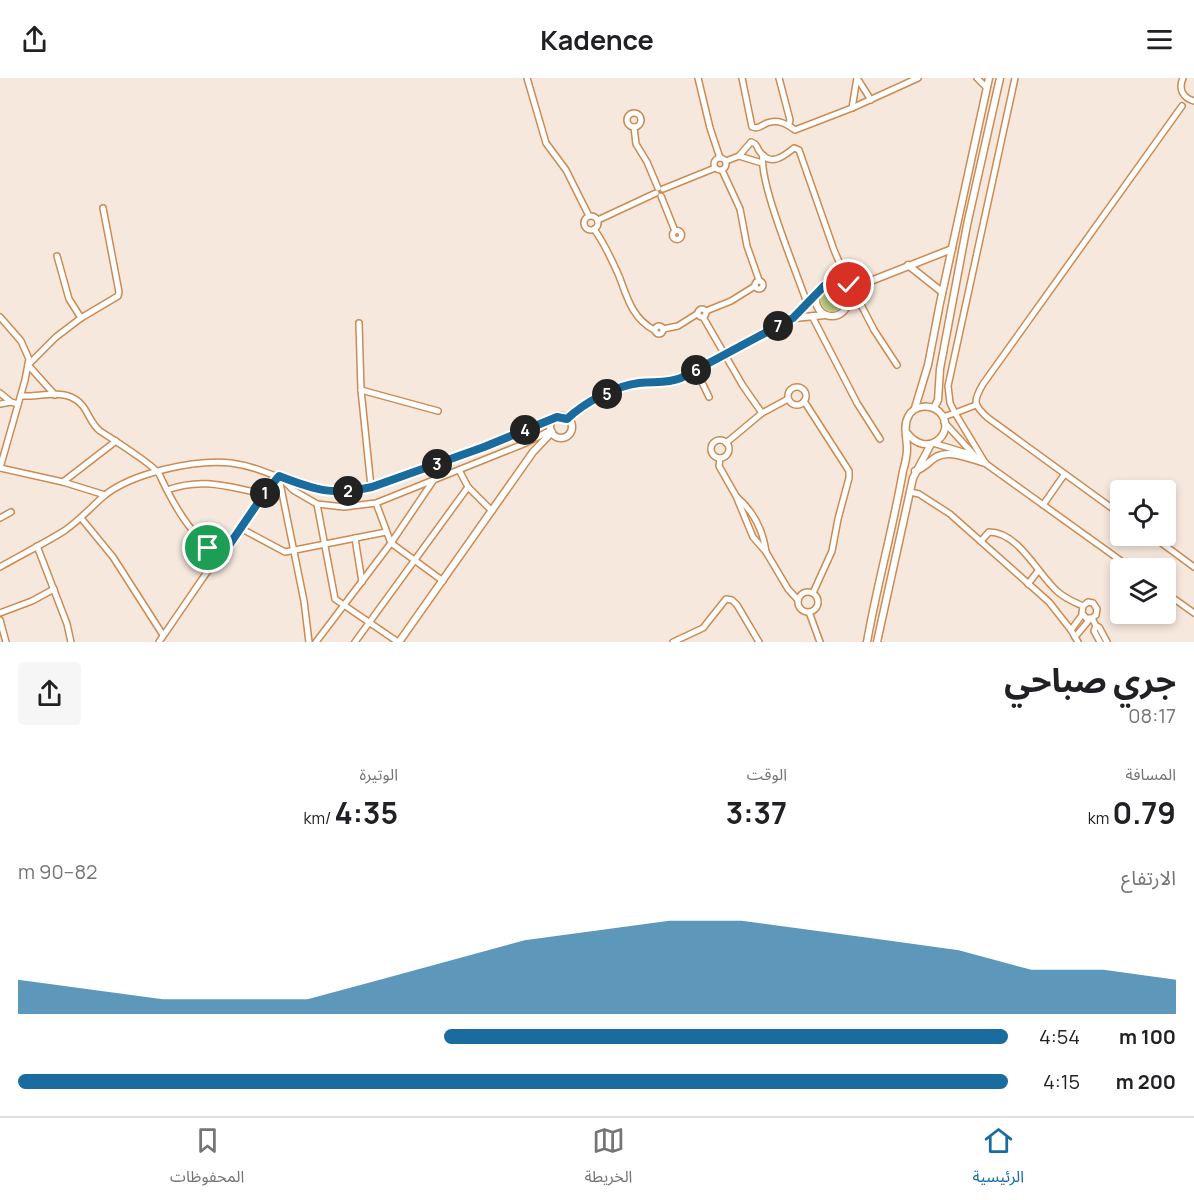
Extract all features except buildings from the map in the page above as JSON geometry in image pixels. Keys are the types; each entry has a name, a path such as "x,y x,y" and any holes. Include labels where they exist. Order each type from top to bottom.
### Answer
{"street":[{"path":"527,78 546,143 566,170 584,210 589,216 594,216 598,220"},
{"path":"698,78 710,128 726,167 722,170"},
{"path":"742,78 752,127 757,128 775,122 789,124 793,129 798,130 918,78"},
{"path":"779,78 790,120 789,124"},
{"path":"852,108 857,78 871,100"},
{"path":"977,78 986,87"},
{"path":"867,642 903,474 907,451 905,424 908,415 915,408 928,365 989,78"},
{"path":"934,408 938,400 940,369 967,225 1000,78"},
{"path":"985,463 950,403 948,386 1015,78"},
{"path":"1110,507 977,409 977,396 983,384 1182,106 1184,96 1180,87 1183,78"},
{"path":"1184,96 1193,101"},
{"path":"1182,106 1193,101"},
{"path":"634,127 636,144 647,162 675,231"},
{"path":"739,156 751,142 756,144 763,155 762,163 771,200 807,303"},
{"path":"763,155 776,159 785,156 793,149 799,150 834,250 849,285"},
{"path":"715,168 715,160 739,156 762,163"},
{"path":"594,229 613,262 630,305 642,321 654,330 657,326 663,329 678,326 731,301 757,283 740,209 722,170 715,168 598,220"},
{"path":"28,365 56,337 81,318 118,296 103,208"},
{"path":"589,216 585,220 585,225 589,229 594,229"},
{"path":"594,229 598,225 598,220"},
{"path":"567,419 591,400 639,383 672,382 725,355 793,318 824,286 863,284 952,249"},
{"path":"57,256 69,299 81,318"},
{"path":"908,265 942,292"},
{"path":"793,318 840,314 863,284"},
{"path":"837,285 844,290 848,303"},
{"path":"818,293 819,308 827,315"},
{"path":"855,293 874,330 897,365"},
{"path":"702,314 762,413"},
{"path":"812,316 856,403 880,439"},
{"path":"0,317 21,340 29,359 21,396 14,403 0,468 63,482 105,495"},
{"path":"359,323 361,390 372,487"},
{"path":"28,365 55,395"},
{"path":"696,370 709,397"},
{"path":"798,387 805,392 804,401 797,405 792,403 789,399 790,390 798,387"},
{"path":"361,390 438,411"},
{"path":"0,393 14,403"},
{"path":"21,396 63,395 84,406 93,424 158,471 167,490 196,535 208,548 221,557"},
{"path":"726,443 762,413 789,399"},
{"path":"804,401 810,407 828,441 843,458 849,471 832,551 813,593"},
{"path":"0,404 14,403"},
{"path":"944,419 976,405"},
{"path":"915,408 924,406 934,408 975,456 1117,558"},
{"path":"0,567 63,532 105,495 158,471 205,463 228,463 269,471 313,489 333,492 353,491 372,487 484,447 560,417 567,419 572,428 567,436 559,438 551,431"},
{"path":"878,642 915,471 932,444 940,438 944,430 944,419"},
{"path":"316,504 335,599 398,642 533,452 551,431 552,421"},
{"path":"279,476 293,490 316,504 344,507 376,503 551,431"},
{"path":"907,433 913,441 921,445 932,444 975,456"},
{"path":"63,482 116,441"},
{"path":"717,441 726,443 729,451 725,456 720,458 714,456 711,447 717,441"},
{"path":"915,471 923,469 939,456 952,453 985,463"},
{"path":"720,458 719,466 736,495 754,516 764,538 766,552"},
{"path":"459,470 468,487 492,511"},
{"path":"1042,505 1064,475"},
{"path":"159,642 207,572 242,529 264,494 279,476"},
{"path":"279,476 304,601 309,642"},
{"path":"316,642 391,543 434,480"},
{"path":"167,490 195,483 219,484 264,494"},
{"path":"355,642 468,487"},
{"path":"910,492 919,494 950,514 981,541 1049,602 1077,640 1097,611 1095,605 1088,603 1083,606"},
{"path":"736,495 740,510 753,537 766,552 788,589 798,600 800,609 809,612 815,610 818,604 813,593 804,592 798,600"},
{"path":"376,503 391,543 443,581"},
{"path":"0,518 11,512"},
{"path":"81,518 113,557 163,636"},
{"path":"242,529 283,552 386,532"},
{"path":"981,541 989,532 1009,540 1028,555 1038,571 1058,592 1070,601 1083,606"},
{"path":"355,538 362,582"},
{"path":"37,546 67,624 71,642"},
{"path":"1166,546 1194,567"},
{"path":"1028,584 1038,571"},
{"path":"0,613 32,601 54,589"},
{"path":"673,642 703,628 726,599 732,600 737,605 759,642"},
{"path":"1176,600 1194,613"},
{"path":"1071,630 1082,615 1083,606"},
{"path":"809,612 820,642"},
{"path":"1082,615 1091,618 1107,642"},
{"path":"0,620 6,642"},
{"path":"1096,626 1094,630 1100,642"}],"green space":[{"path":"832,289 840,292 843,300 840,308 832,311 824,308 821,300 824,292"}],"route":[{"path":"208,548 221,557 279,476 313,489 333,492 372,487 484,447 557,417 567,419 591,400 626,387 639,383 672,382 793,318 824,286 849,285"}]}
